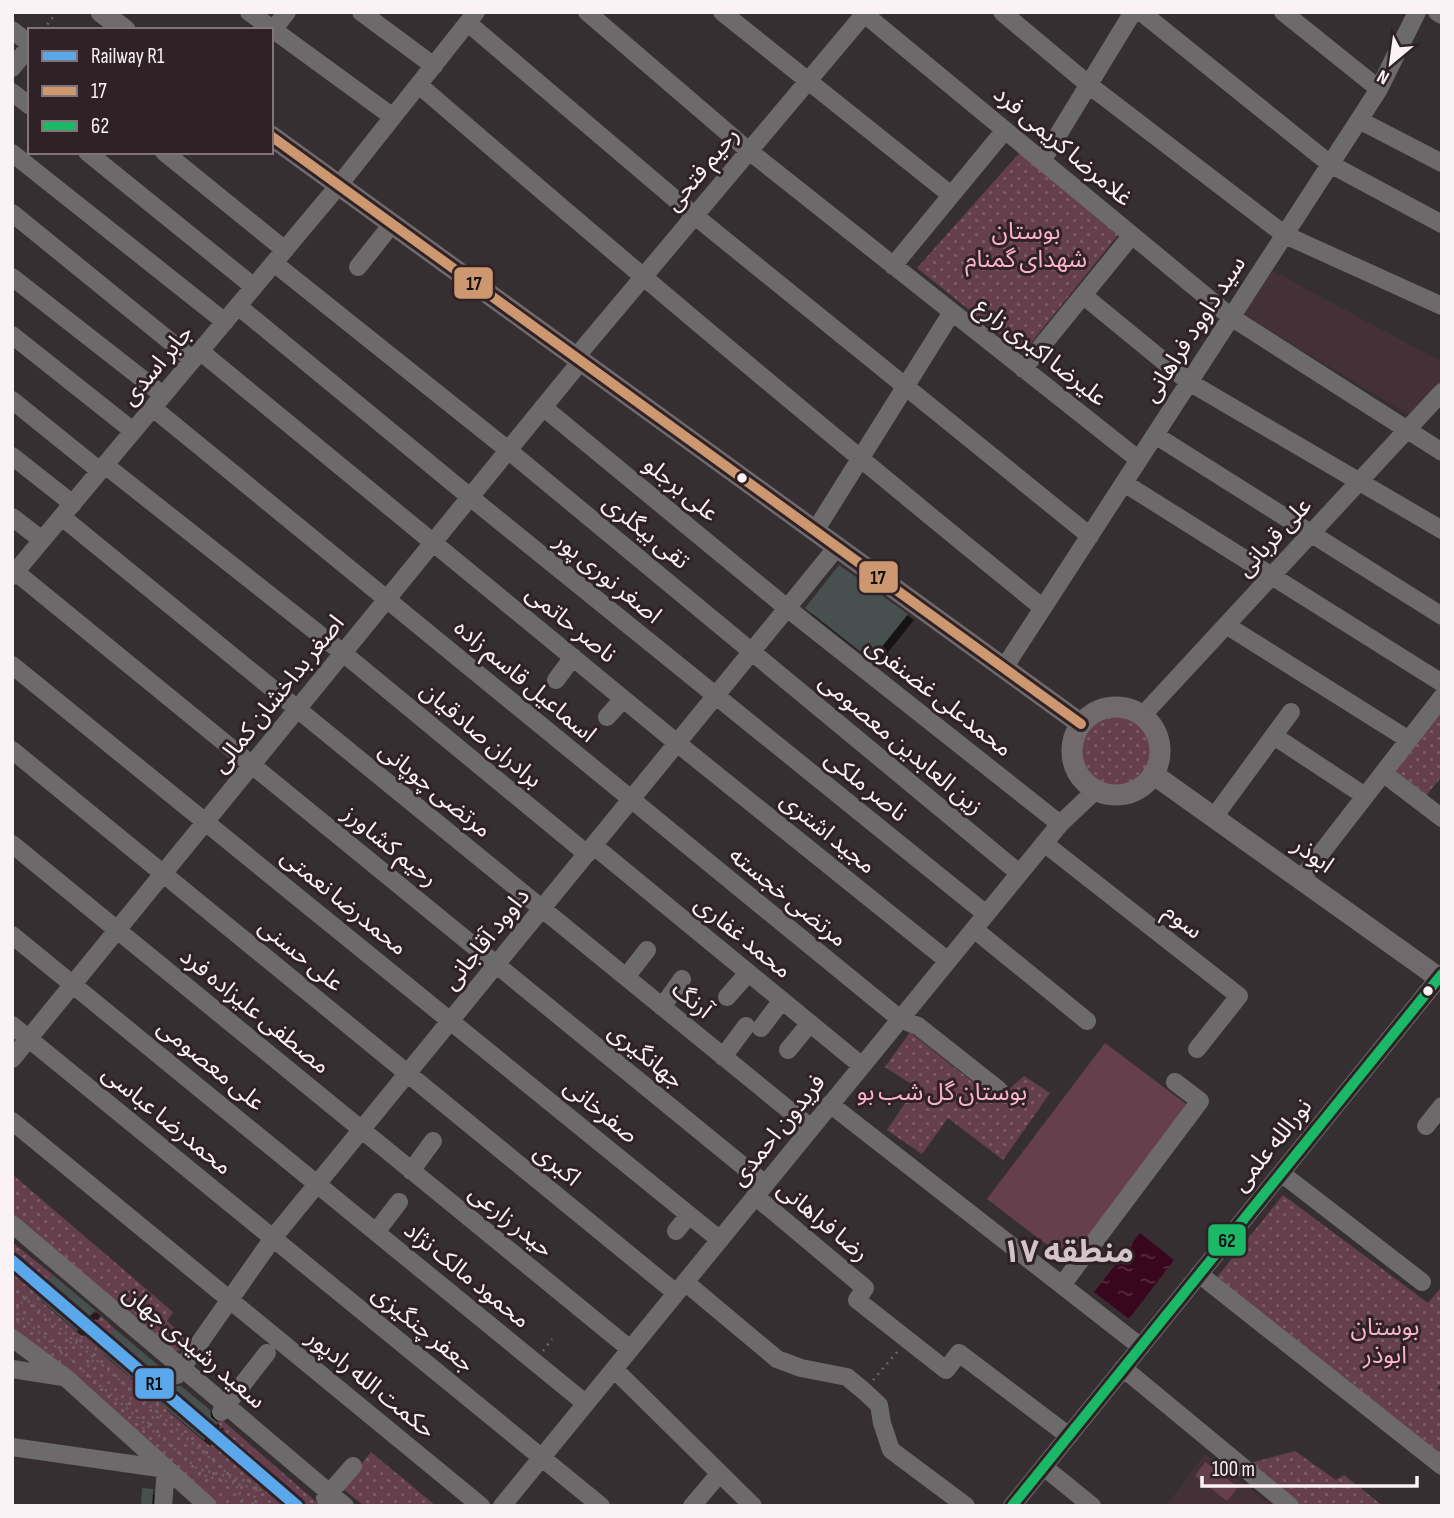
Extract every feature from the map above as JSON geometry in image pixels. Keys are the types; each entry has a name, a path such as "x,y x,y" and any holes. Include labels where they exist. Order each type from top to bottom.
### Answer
{"main road":[{"path":"101,12 122,28"},
{"path":"273,137 1081,724"},
{"path":"1116,707 1130,709 1142,716 1157,737 1160,750 1153,774 1145,784 1134,791 1108,794 1086,783 1073,761 1074,736 1081,724 1103,709 1116,707"},
{"name":"ابوذر","path":"1153,774 1441,977"}],"street":[{"path":"249,12 271,28"},
{"path":"287,12 274,30 393,117"},
{"path":"361,12 434,66"},
{"name":"علیرضا اکبری زارع","path":"587,12 749,151 1139,460"},
{"path":"722,12 951,195"},
{"path":"1002,12 1089,85 1284,235 1442,306"},
{"path":"1042,161 1133,12"},
{"path":"1141,12 1330,164 1442,224"},
{"path":"1283,12 1379,89"},
{"name":"سید داوود فراهانی","path":"1004,668 1379,89 1417,12"},
{"path":"1437,12 1442,15"},
{"name":"رحیم فتحی","path":"578,359 864,13"},
{"name":"غلامرضا کریمی فرد","path":"864,13 1231,317 1442,452"},
{"path":"473,15 695,216 1090,536"},
{"name":"جابر اسدی","path":"13,572 339,185 473,15"},
{"path":"12,30 28,43"},
{"path":"12,68 28,48"},
{"path":"419,85 859,460 1043,608"},
{"path":"12,92 28,104"},
{"path":"1359,120 1442,163"},
{"path":"893,265 1005,130"},
{"path":"12,153 225,322"},
{"path":"89,154 254,287"},
{"name":"تقی بیگلری","path":"166,154 279,256 752,652"},
{"name":"ناصر حاتمی","path":"12,213 197,355 433,543 677,743"},
{"path":"358,267 392,224"},
{"path":"1023,369 1132,235"},
{"name":"اسماعیل قاسم زاده","path":"12,277 631,801"},
{"path":"1084,296 1189,382 1442,530"},
{"name":"اصغر نوری پور","path":"238,306 716,696"},
{"path":"815,531 952,312"},
{"path":"12,335 133,431"},
{"name":"اصغر بداخشان کمالی","path":"12,1059 543,408 578,359"},
{"name":"علی قربانی","path":"1142,716 1442,391"},
{"name":"برادران صادقیان","path":"12,400 343,653 590,850"},
{"name":"علی برجلو","path":"543,408 788,608"},
{"path":"1155,435 1442,616"},
{"name":"مرتضی چوپانی","path":"12,456 67,510 297,709 542,909"},
{"path":"1124,482 1442,683"},
{"path":"12,517 42,540"},
{"name":"داوود آقاجانی","path":"175,1375 274,1238 317,1184 837,547"},
{"name":"رحیم کشاورز","path":"13,572 497,965"},
{"name":"محمدعلی غضنفری","path":"788,608 1060,824"},
{"path":"1226,625 1409,740"},
{"name":"زین العابدین معصومی","path":"752,652 1020,873"},
{"path":"556,680 573,657"},
{"name":"محمدرضا نعمتی","path":"12,665 451,1021"},
{"name":"ناصر ملکی","path":"716,696 986,914"},
{"path":"1301,879 1442,697"},
{"path":"607,717 623,699"},
{"path":"1214,817 1291,712"},
{"path":"1275,736 1365,796"},
{"name":"مجید اشتری","path":"677,743 948,961"},
{"name":"علی حسنی","path":"12,750 408,1074"},
{"path":"1383,773 1442,818"},
{"name":"فریدون احمدی","path":"510,1503 541,1457 1044,843 1096,790"},
{"name":"مرتضی خجسته","path":"631,801 900,1019 918,1026 999,1090"},
{"name":"سوم","path":"1044,843 1239,996 1197,1049"},
{"name":"مصطفی علیزاده فرد","path":"12,845 362,1130"},
{"name":"محمد غفاری","path":"590,850 862,1066"},
{"name":"آرنگ","path":"542,909 811,1128"},
{"path":"974,929 1087,1021"},
{"name":"علی معصومی","path":"12,935 317,1184"},
{"path":"625,977 647,950"},
{"name":"جهانگیری","path":"497,965 760,1190"},
{"path":"727,997 748,973"},
{"name":"نورالله علمی","path":"1012,1506 1441,977"},
{"path":"662,1007 682,979"},
{"path":"723,1057 782,1000"},
{"name":"صفرخانی","path":"451,1021 720,1240"},
{"path":"788,1050 810,1023"},
{"name":"محمدرضا عباسی","path":"12,1025 274,1238"},
{"name":"اکبری","path":"408,1074 680,1288 777,1359 801,1368 847,1377 864,1391"},
{"path":"1062,1285 1200,1101 1175,1082"},
{"path":"830,1104 1141,1347"},
{"path":"1426,1126 1442,1106"},
{"name":"حکمت الله رادپور","path":"12,1121 481,1506"},
{"name":"حیدر زارعی","path":"362,1130 630,1349"},
{"path":"411,1171 433,1141"},
{"path":"1281,1173 1422,1282"},
{"name":"محمود مالک نژاد","path":"317,1184 585,1404"},
{"name":"رضا فراهانی","path":"760,1190 865,1288 856,1300 946,1370 959,1353 1069,1436"},
{"path":"376,1232 399,1202"},
{"path":"676,1231 689,1215"},
{"name":"سعید رشیدی جهان","path":"12,1224 175,1375"},
{"name":"سعید رشیدی جهان","path":"12,1236 223,1414 330,1499 345,1506"},
{"name":"جعفر چنگیزی","path":"274,1238 601,1506"},
{"path":"1199,1274 1442,1466"},
{"path":"12,1338 66,1370 166,1469 208,1506"},
{"path":"223,1414 267,1353"},
{"path":"614,1368 753,1506"},
{"path":"1123,1368 1290,1506"},
{"path":"12,1369 66,1370"},
{"path":"864,1391 879,1405 891,1450 966,1506"},
{"path":"12,1447 166,1469"},
{"path":"330,1499 353,1466"},
{"path":"1044,1466 1092,1506"},
{"path":"163,1506 166,1469"},
{"path":"692,1506 720,1473"}],"path":[{"path":"45,28 57,12"},
{"path":"12,1256 41,1281"},
{"path":"13,1313 48,1273"},
{"path":"12,1287 233,1478 245,1506"},
{"path":"13,1313 198,1468 283,1490 301,1506"},
{"path":"13,1313 59,1356 66,1370"},
{"path":"59,1356 73,1340 79,1340 99,1317 113,1329 93,1352 95,1358"},
{"path":"90,1328 104,1339"},
{"path":"864,1391 908,1340"},
{"path":"95,1358 81,1375 196,1474 269,1492 289,1506"},
{"path":"135,1393 141,1393 161,1370 175,1375 166,1394 156,1406 157,1412 143,1429"},
{"path":"151,1381 166,1394"},
{"path":"122,1410 135,1393"},
{"path":"202,1452 218,1431 223,1414"},
{"path":"218,1431 262,1469 251,1506"}],"shaded area":[{"path":"1273,271 1442,362 1442,389 1415,419 1243,314"},
{"path":"1205,1454 1273,1506 1166,1506"}],"green space":[{"name":"بوستان شهدای گمنام","path":"1023,149 1122,230 1023,353 917,268"},
{"path":"1442,707 1442,776 1425,797 1392,771"},
{"path":"1123,714 1136,720 1147,731 1153,744 1151,767 1136,784 1123,790 1107,790 1094,784 1079,767 1077,744 1083,731 1100,716"},
{"name":"بوستان گل شب بو","path":"910,1032 988,1094 999,1098 1024,1076 1050,1093 1003,1160 948,1118 922,1154 887,1130 916,1087 885,1067"},
{"path":"1105,1043 1190,1107 1072,1264 987,1199"},
{"path":"12,1174 173,1312 167,1321 190,1341 182,1350 172,1352 12,1218"},
{"name":"بوستان ابوذر","path":"1283,1195 1428,1303 1442,1286 1442,1382 1437,1388 1442,1392 1442,1456 1217,1277"},
{"path":"12,1242 53,1275 36,1295 78,1331 95,1310 115,1329 98,1349 141,1385 158,1365 178,1383 161,1404 203,1440 221,1419 321,1506 217,1506 12,1329"},
{"path":"1295,1451 1336,1480 1344,1475 1383,1506 1302,1506 1250,1463"},
{"path":"371,1452 436,1506 364,1506 342,1488"},
{"path":"1205,1462 1238,1487 1227,1501 1195,1476"}],"water":[{"path":"1140,1233 1174,1260 1129,1319 1094,1292"}],"building":[{"path":"839,565 908,614 871,660 805,608"},
{"path":"53,1275 95,1310 77,1331 35,1295"},
{"path":"115,1329 158,1365 141,1386 98,1349"},
{"path":"176,1386 181,1386 210,1410 211,1417 218,1423 204,1440 161,1404"},
{"path":"142,1488 153,1489 152,1506 141,1506"}],"rail line":[{"name":"R1","path":"12,1261 297,1506"}],"transit line":[{"name":"17","path":"273,137 1081,724"},
{"name":"62","path":"1012,1506 1442,974"}],"district":[{"name":"منطقه ۱۷","path":"1068,1252"}]}
